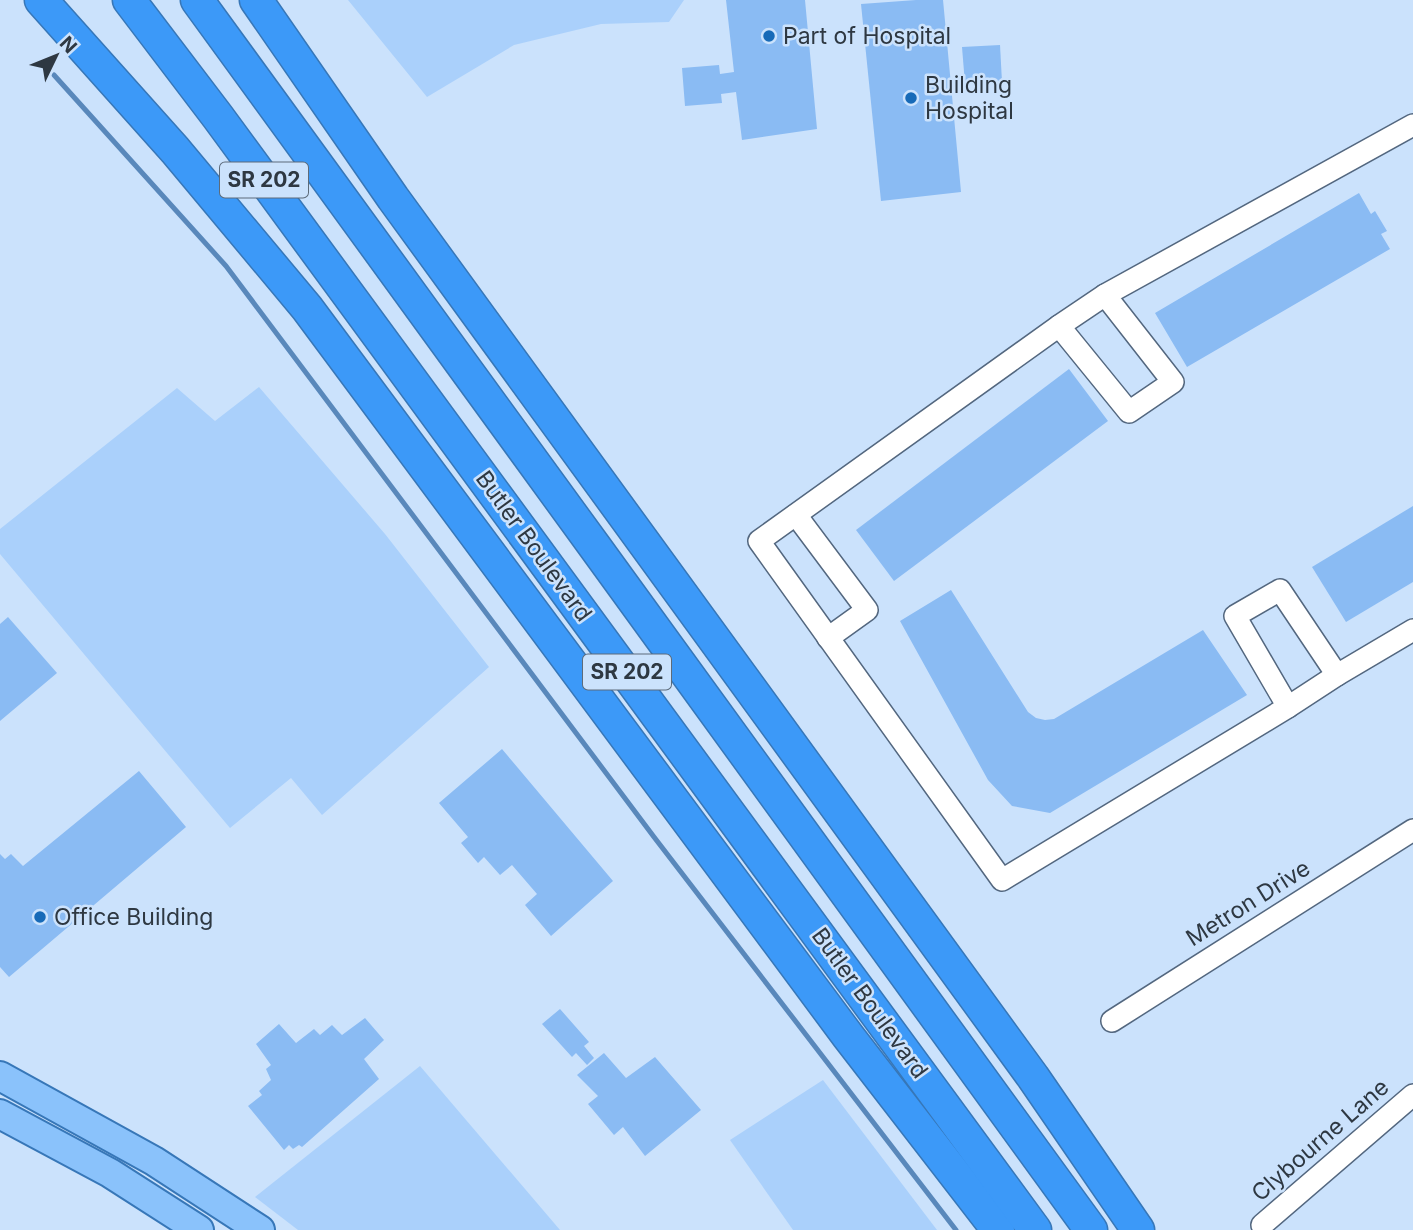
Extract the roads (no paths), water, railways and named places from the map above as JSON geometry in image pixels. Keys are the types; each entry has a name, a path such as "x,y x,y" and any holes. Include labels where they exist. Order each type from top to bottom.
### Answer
{"highway":[{"path":"41,0 192,170 307,308 848,1036 998,1230"},
{"name":"Butler Boulevard","path":"129,0 849,973 1035,1230"},
{"name":"Butler Boulevard","path":"197,0 1091,1230"},
{"path":"256,0 401,209 1033,1077 1138,1230"}],"main road":[{"path":"0,1076 144,1155 260,1230"},
{"path":"0,1114 110,1173 200,1230"}],"street":[{"path":"1413,125 1105,295 759,541 1002,880 1413,630"},
{"path":"1059,326 1129,412 1173,382 1105,295"},
{"path":"796,514 867,610 828,638"},
{"path":"1288,707 1235,616 1280,590 1337,676"},
{"name":"Metron Drive","path":"1112,1021 1410,839"},
{"name":"Clybourne Lane","path":"1262,1225 1413,1095"}],"waterway":[{"path":"54,75 226,266 654,837 956,1230"}],"place":[{"name":"Part of Hospital","path":"769,36"},
{"name":"Building Hospital","path":"911,98"},
{"name":"Office Building","path":"40,917"}]}
